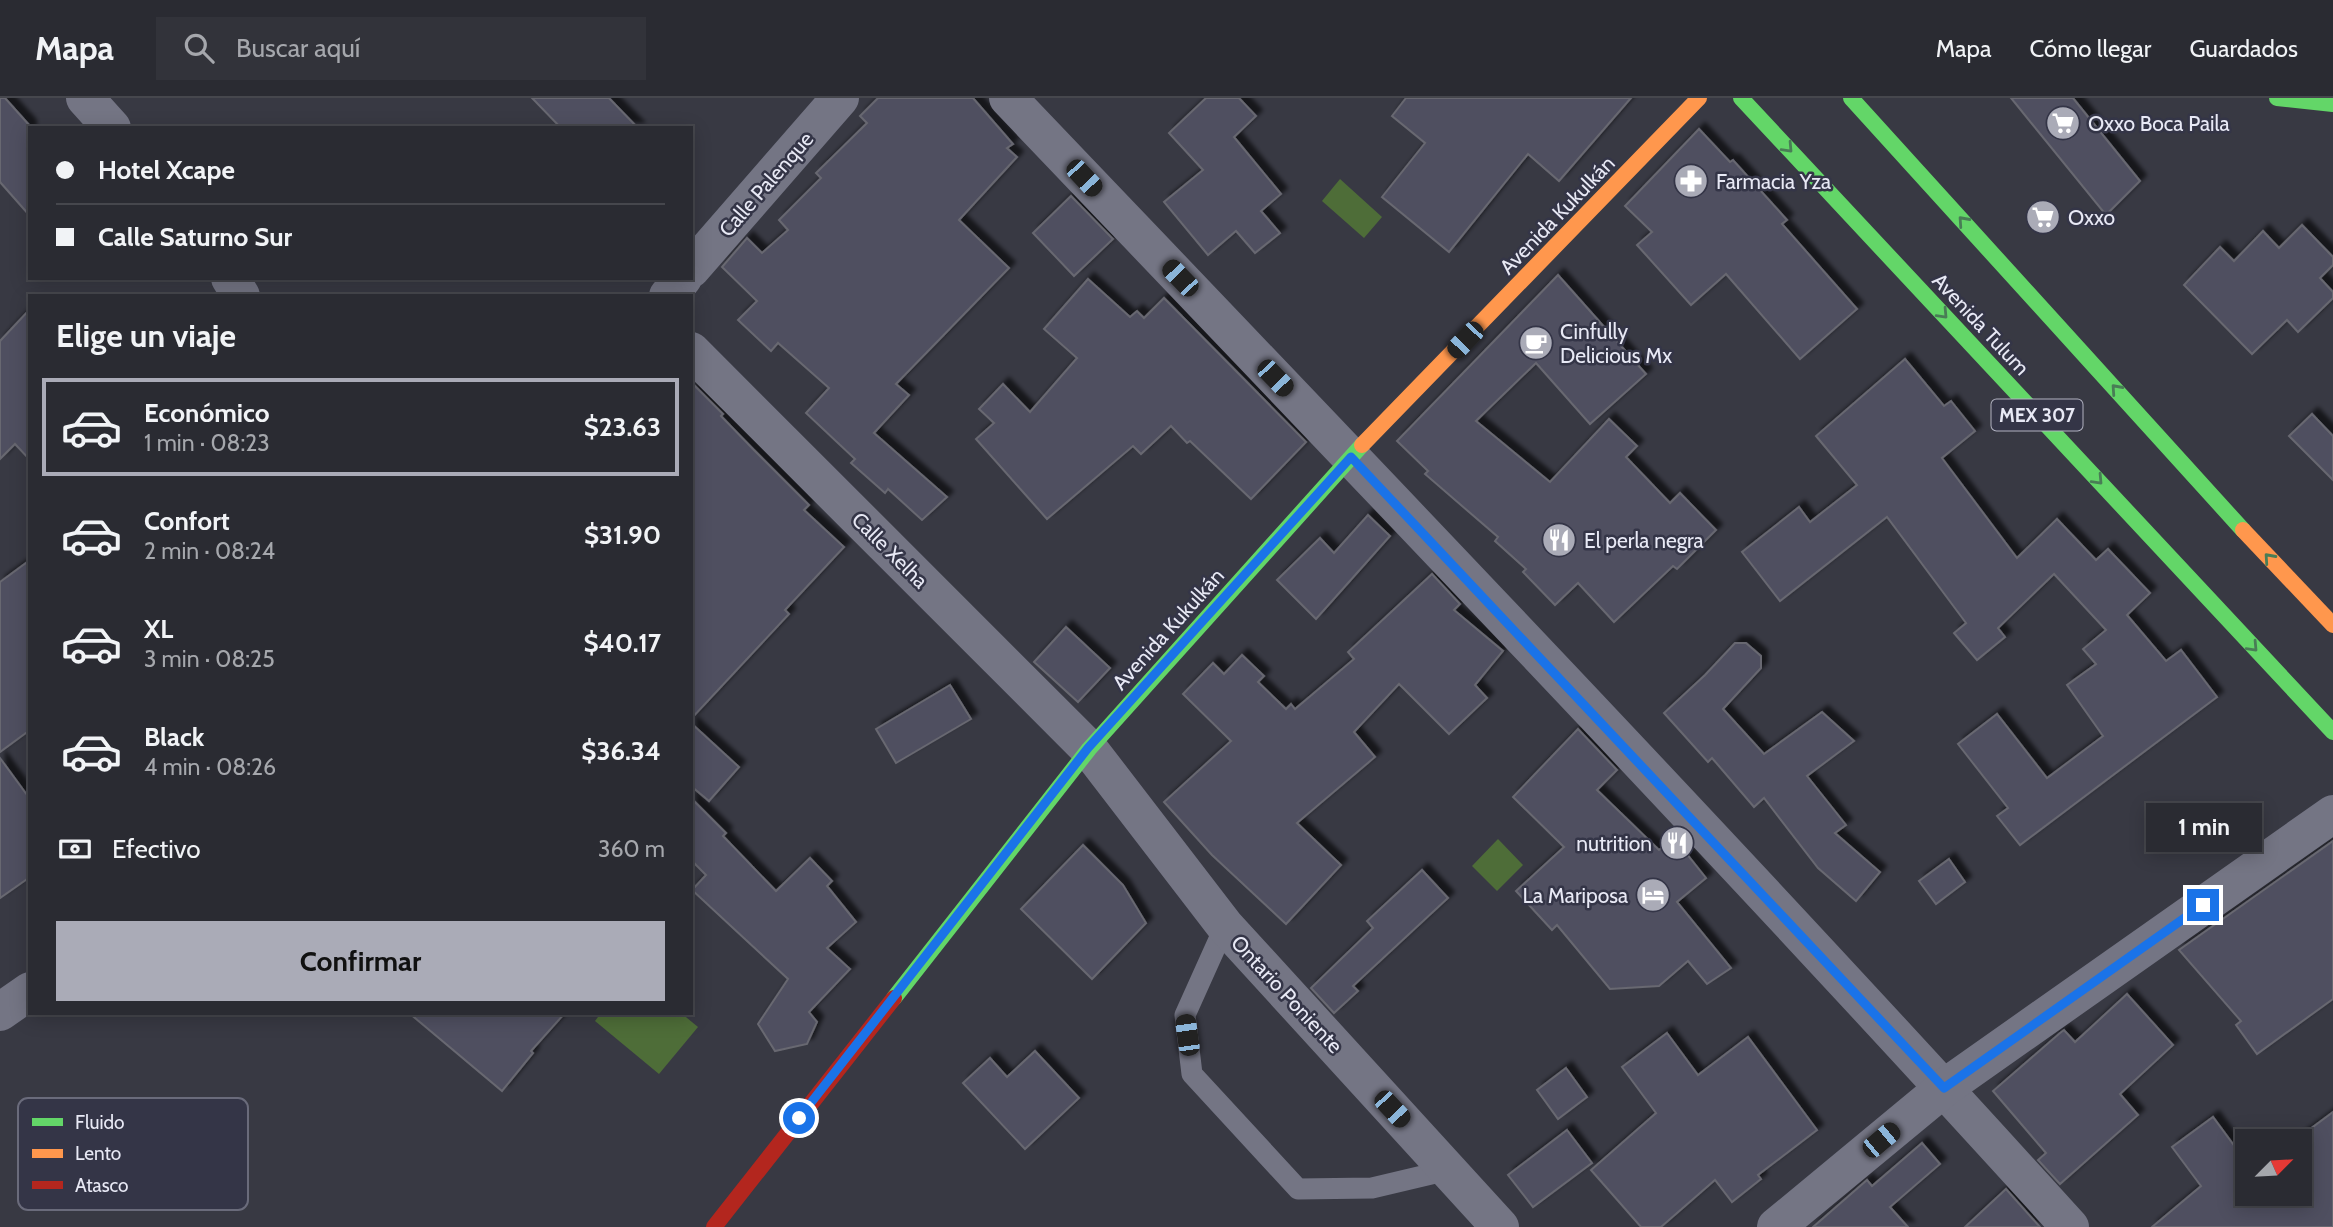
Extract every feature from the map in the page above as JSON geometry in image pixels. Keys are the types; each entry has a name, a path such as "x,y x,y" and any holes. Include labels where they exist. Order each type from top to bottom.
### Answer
{"main road":[{"name":"Avenida Kukulkán","path":"714,1227 1088,748 1351,457 1699,98"},
{"name":"Avenida Tulum","path":"1741,98 2333,732"},
{"name":"MEX 307","path":"1851,98 2333,625"},
{"path":"2277,98 2333,104"}],"street":[{"path":"85,98 110,126"},
{"name":"Calle Palenque","path":"693,267 840,98"},
{"path":"1008,98 1351,457 1944,1088 2070,1227"},
{"path":"670,294 681,280"},
{"name":"Calle Xelha","path":"693,353 1088,748"},
{"name":"Ontario Poniente","path":"1088,748 1225,926 1500,1227"},
{"path":"1776,1227 1944,1088 2333,814"},
{"path":"0,1012 28,992"}],"lane":[{"path":"1225,926 1185,1015 1192,1074 1298,1189 1372,1188 1448,1170"}],"shaded area":[{"path":"1340,179 1382,217 1364,238 1322,201"},
{"path":"1498,839 1523,865 1497,891 1472,866"},
{"path":"600,1015 683,1015 698,1027 659,1074 595,1021"}],"building":[{"path":"0,98 5,98 30,126 28,214 0,182"},
{"path":"532,98 609,98 636,126 559,126"},
{"path":"878,98 973,98 1013,144 1007,148 1017,157 959,220 1009,268 896,384 909,395 874,433 947,497 922,520 888,489 885,493 851,463 855,459 806,413 829,388 778,343 771,351 738,320 757,301 722,267 747,238 762,253 788,230 779,220 821,178 816,173 867,123 860,116"},
{"path":"1206,98 1239,98 1256,116 1234,137 1281,194 1261,211 1280,233 1255,253 1236,231 1208,255 1164,202 1203,170 1169,133"},
{"path":"1406,98 1631,98 1559,181 1528,154 1449,252 1382,197 1425,143 1392,116"},
{"name":"Oxxo Boca Paila","path":"2011,98 2073,98 2140,181 2106,215"},
{"path":"1699,129 1730,162 1733,160 1787,220 1782,224 1857,309 1800,359 1726,274 1691,305 1637,245 1652,232 1625,206"},
{"path":"1071,196 1113,239 1074,276 1033,233"},
{"path":"2302,225 2333,257 2333,265 2320,278 2333,292 2333,298 2298,332 2287,320 2252,354 2184,285 2220,247 2234,261 2263,231 2279,248"},
{"path":"1558,275 1646,374 1590,424 1536,363 1476,421 1550,482 1609,419 1637,446 1626,457 1670,503 1680,493 1716,530 1677,569 1673,566 1614,622 1578,583 1555,605 1523,572 1526,569 1495,541 1498,537 1425,474 1428,471 1397,441"},
{"path":"1088,279 1130,317 1137,311 1144,318 1164,298 1306,442 1251,499 1171,426 1141,454 1133,446 1047,519 976,439 994,423 979,409 1003,384 1030,412 1077,358 1044,329"},
{"path":"28,311 28,458 15,444 0,459 0,341"},
{"path":"1905,359 1944,406 1951,401 1975,431 1942,458 2017,558 2057,519 2096,560 2108,549 2150,593 2127,615 2166,661 2181,650 2217,697 2020,845 1997,816 2008,808 1958,744 1997,714 2047,778 2103,736 2067,685 2096,664 2083,649 2106,630 2054,574 1998,628 2005,637 1977,660 1954,633 1966,623 1887,517 1780,601 1742,552 1799,507 1810,522 1857,485 1816,436"},
{"path":"693,384 809,505 804,510 844,547 785,610 789,614 693,717"},
{"path":"2312,414 2333,436 2333,480 2289,436"},
{"path":"1368,515 1390,536 1316,619 1277,580 1320,538 1334,553"},
{"path":"28,561 28,731 0,752 0,582"},
{"path":"1432,574 1460,604 1454,610 1503,651 1475,685 1487,698 1449,734 1399,684 1354,732 1375,757 1297,823 1341,865 1286,924 1212,855 1164,802 1231,741 1183,694 1213,663 1224,674 1242,655 1264,676 1258,682 1286,709 1291,704 1295,709 1354,659 1348,652"},
{"path":"1066,627 1110,668 1078,702 1034,662"},
{"path":"1735,643 1746,643 1761,656 1761,668 1723,709 1764,754 1822,712 1854,741 1807,776 1846,825 1835,833 1880,872 1856,901 1818,868 1764,798 1754,807 1712,758 1708,762 1664,713"},
{"path":"950,685 971,719 896,763 876,729"},
{"path":"693,725 739,767 709,801 693,788"},
{"path":"1578,729 1617,770 1597,790 1659,850 1674,838 1706,878 1677,902 1731,968 1707,984 1688,961 1659,986 1610,989 1557,925 1552,930 1516,891 1564,847 1513,797"},
{"path":"0,758 28,796 28,878 0,898"},
{"path":"693,800 726,833 723,836 776,891 810,858 832,881 827,886 856,922 827,948 850,969 809,1012 817,1022 807,1044 775,1051 758,1024 788,979 693,891 706,875 695,864 693,866"},
{"path":"2333,841 2333,999 2257,1054 2236,1025 2241,1021 2179,950"},
{"path":"1083,845 1123,885 1146,923 1092,979 1021,909"},
{"path":"1949,859 1965,882 1936,904 1919,881"},
{"path":"1422,870 1448,898 1353,986 1358,991 1334,1013 1311,988 1373,928 1367,921"},
{"path":"2127,994 2173,1045 2120,1094 2138,1115 2060,1184 2038,1160 2046,1153 1993,1091 2064,1030 2075,1042"},
{"path":"411,1015 563,1015 531,1051 533,1053 502,1091"},
{"path":"1667,1033 1698,1075 1748,1037 1817,1130 1758,1175 1761,1179 1732,1202 1715,1180 1661,1227 1641,1227 1591,1170 1656,1113 1622,1067"},
{"path":"1035,1051 1079,1098 1025,1149 963,1083 990,1058 1007,1077"},
{"path":"1566,1068 1587,1097 1558,1119 1537,1090"},
{"path":"2333,1112 2333,1227 2152,1227 2201,1186 2172,1147 2213,1117 2235,1147 2235,1206 2312,1206 2310,1129"},
{"path":"1567,1130 1592,1163 1533,1207 1508,1175"},
{"path":"1922,1143 1940,1164 1890,1207 1908,1227 1813,1227 1867,1180 1872,1186"},
{"path":"2006,1189 2040,1227 1965,1227"}],"traffic: fast":[{"path":"1741,98 2333,732"},
{"path":"1851,98 2243,530"},
{"path":"2277,98 2333,104"},
{"path":"894,998 1089,749 1362,445"}],"traffic: slow":[{"path":"1362,445 1699,98"},
{"path":"2243,530 2333,625"}],"traffic: jam":[{"path":"714,1227 894,998"}],"place":[{"name":"Oxxo Boca Paila","path":"2063,123"},
{"name":"Farmacia Yza","path":"1691,181"},
{"name":"Oxxo","path":"2043,217"},
{"name":"Cinfully Delicious Mx","path":"1536,343"},
{"name":"El perla negra","path":"1559,540"},
{"name":"nutrition","path":"1677,843"},
{"name":"La Mariposa","path":"1653,895"}],"route":[{"path":"799,1118 1088,748 1351,457 1944,1088 2203,905"}]}
